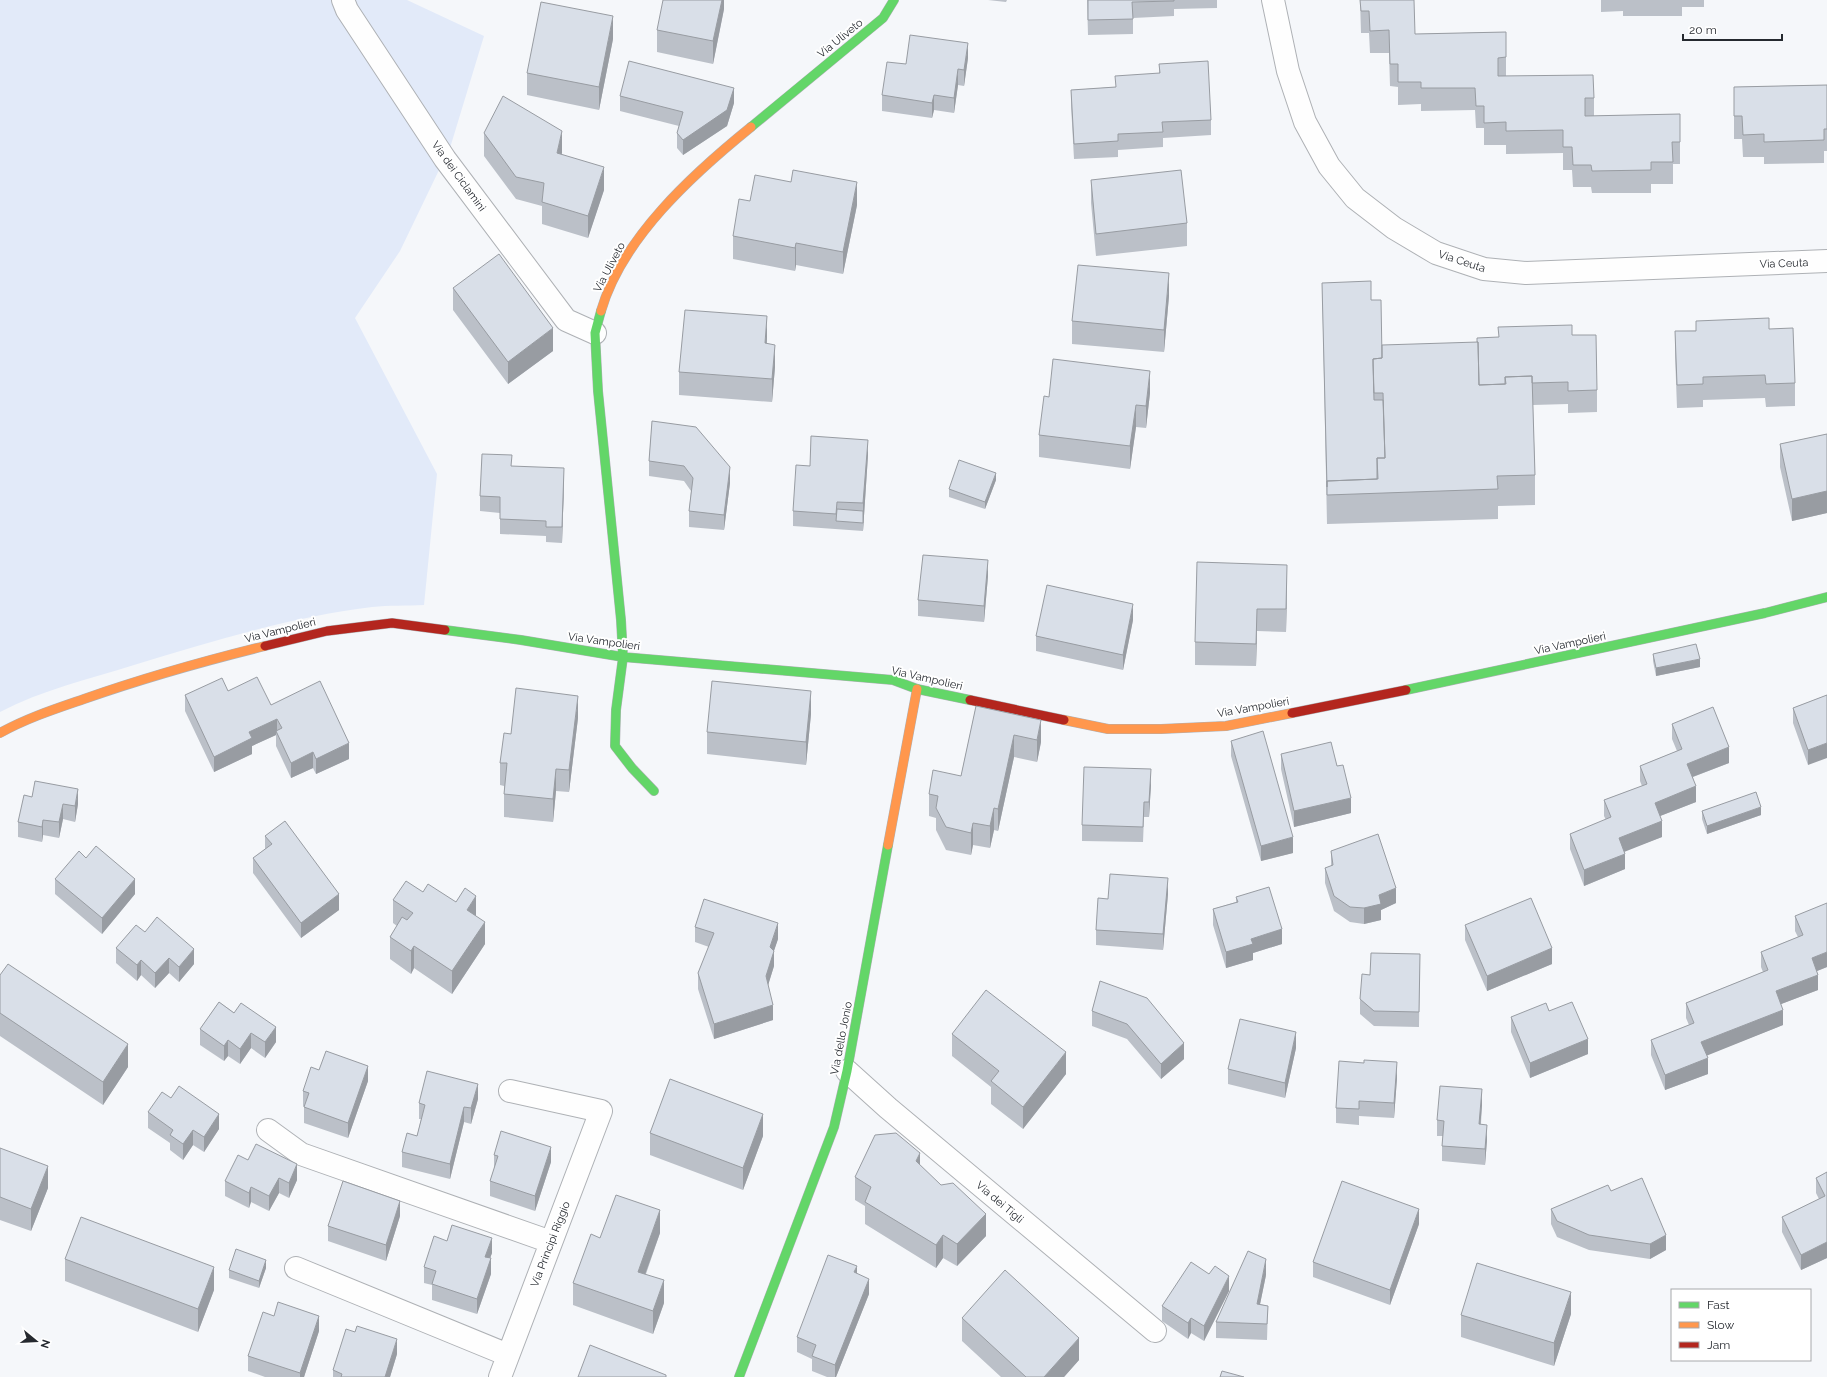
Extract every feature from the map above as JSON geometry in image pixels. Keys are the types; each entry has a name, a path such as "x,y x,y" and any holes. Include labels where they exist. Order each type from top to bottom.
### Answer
{"street":[{"name":"Via dei Ciclamini","path":"343,0 347,10 445,158 566,320 595,333"},
{"name":"Via Uliveto","path":"654,791 632,768 615,746 616,710 623,657 621,620 598,391 595,333 606,294 633,245 684,185 732,142 883,18 894,0"},
{"name":"Via Ceuta","path":"1273,0 1288,71 1305,122 1329,166 1355,198 1394,228 1436,253 1484,269 1526,273 1827,261"},
{"name":"Via Vampolieri","path":"0,732 21,721 113,689 226,656 328,631 392,623 521,640 623,657 893,680 917,689 1108,729 1161,729 1226,726 1765,613 1827,597"},
{"name":"Via dello Jonio","path":"739,1377 834,1127 847,1071 917,689"},
{"name":"Via dei Tigli","path":"847,1071 888,1108 1155,1331"},
{"name":"Via Principi Riggio","path":"500,1377 601,1111 510,1091"},
{"path":"268,1130 300,1154 551,1242"},
{"path":"296,1268 508,1355"}],"shaded area":[{"path":"0,0 335,0 440,168 400,251 355,318 437,474 424,605 378,606 342,611 282,623 193,647 66,686 32,697 0,712"},
{"path":"352,0 407,0 484,36 450,148"}],"building":[{"path":"663,0 722,0 713,41 657,30"},
{"path":"1088,0 1174,1 1132,2 1133,19 1088,20"},
{"path":"1360,0 1414,0 1415,34 1506,32 1506,57 1498,58 1498,76 1593,75 1594,98 1585,98 1585,116 1680,114 1680,142 1672,142 1673,162 1651,162 1651,170 1592,171 1591,165 1573,165 1572,147 1563,147 1563,130 1506,131 1506,122 1484,123 1484,106 1476,106 1475,88 1421,88 1421,82 1398,82 1398,64 1390,64 1389,30 1370,31 1369,11 1361,11"},
{"path":"541,2 613,16 599,87 527,73"},
{"path":"910,35 968,43 964,70 958,69 954,98 934,95 932,103 882,95 887,62 906,64"},
{"path":"629,61 734,88 727,110 683,140 677,133 683,112 620,96"},
{"path":"1208,61 1211,120 1162,122 1163,132 1118,134 1118,141 1074,144 1071,90 1116,87 1115,76 1160,73 1159,64"},
{"path":"1827,85 1827,129 1824,129 1824,140 1764,142 1764,134 1743,135 1742,116 1734,116 1734,87"},
{"path":"503,96 562,131 557,153 604,167 588,216 542,202 544,183 516,177 484,133"},
{"path":"793,170 857,182 843,252 796,243 795,248 733,236 739,199 750,201 755,175 791,182"},
{"path":"1181,170 1187,223 1096,234 1091,180"},
{"path":"499,254 553,328 508,362 453,288"},
{"path":"1078,265 1169,273 1164,330 1072,321"},
{"path":"1371,281 1371,300 1381,300 1382,358 1373,359 1373,365 1374,400 1383,400 1385,458 1377,458 1377,479 1327,481 1327,487 1322,283"},
{"path":"685,310 767,316 765,343 775,345 772,379 679,372"},
{"path":"1769,318 1769,329 1793,328 1795,383 1766,384 1765,375 1703,377 1703,384 1677,385 1675,331 1696,331 1696,321"},
{"path":"1572,325 1572,335 1596,335 1597,390 1568,391 1568,382 1532,383 1532,376 1505,377 1505,384 1479,385 1477,338 1499,337 1498,327"},
{"path":"1478,342 1479,385 1506,384 1505,377 1532,376 1535,475 1497,476 1498,489 1327,495 1327,481 1378,479 1377,458 1385,458 1383,393 1374,393 1373,359 1382,358 1382,345"},
{"path":"1053,359 1150,371 1146,406 1136,405 1130,446 1039,435 1044,396 1049,397"},
{"path":"652,421 696,427 730,467 724,515 689,511 693,478 684,466 649,461"},
{"path":"1827,434 1827,491 1792,499 1780,444"},
{"path":"811,436 868,440 863,503 837,502 836,514 793,511 796,465 810,466"},
{"path":"482,454 512,455 511,466 564,468 562,527 546,527 546,521 500,519 500,497 480,496"},
{"path":"959,460 996,473 985,502 949,489"},
{"path":"837,509 863,511 863,523 836,521"},
{"path":"923,555 988,560 984,606 918,600"},
{"path":"1197,562 1287,565 1286,609 1257,609 1256,644 1195,642"},
{"path":"1047,585 1133,604 1123,655 1036,636"},
{"path":"1696,644 1700,659 1656,668 1653,654"},
{"path":"257,677 271,705 320,681 349,743 316,759 313,752 291,763 276,731 282,728 277,719 249,732 252,738 214,757 185,695 222,678 228,691"},
{"path":"712,681 811,691 806,742 707,732"},
{"path":"516,688 578,696 569,770 556,769 553,799 504,794 507,763 500,763 504,733 511,734"},
{"path":"1827,695 1827,743 1808,750 1793,708"},
{"path":"976,706 1041,720 1037,740 1014,735 998,809 994,808 990,826 973,823 971,833 946,827 936,808 938,796 929,794 933,770 961,776"},
{"path":"1713,707 1729,747 1687,764 1696,786 1655,803 1662,821 1619,838 1625,854 1584,870 1570,834 1611,817 1604,800 1647,784 1640,766 1682,749 1672,724"},
{"path":"1263,731 1293,837 1261,846 1231,741"},
{"path":"1331,742 1337,766 1343,765 1351,798 1294,811 1281,754"},
{"path":"1084,767 1151,769 1149,802 1144,802 1143,827 1082,825"},
{"path":"35,781 78,789 75,806 63,804 59,822 43,820 42,827 18,822 24,795 32,797"},
{"path":"1756,792 1761,807 1707,826 1702,811"},
{"path":"285,821 339,894 301,923 253,858 272,844 265,836"},
{"path":"1378,834 1396,888 1379,895 1381,904 1364,908 1350,907 1334,896 1325,868 1333,865 1331,851"},
{"path":"96,846 135,879 102,918 55,879 79,851 86,858"},
{"path":"1110,874 1168,878 1163,934 1096,930 1098,898 1108,899"},
{"path":"406,881 423,892 428,884 456,902 465,888 476,896 467,910 485,922 452,971 414,946 411,951 390,937 402,917 407,920 413,913 393,900"},
{"path":"1269,887 1282,929 1251,939 1253,944 1226,952 1213,909 1238,902 1236,897"},
{"path":"1531,898 1552,948 1487,976 1465,925"},
{"path":"704,899 778,923 770,947 774,951 766,976 773,1005 714,1024 698,973 714,933 695,927"},
{"path":"1827,903 1827,952 1812,958 1818,975 1776,991 1783,1010 1701,1042 1708,1058 1665,1075 1651,1040 1694,1023 1686,1003 1768,970 1761,952 1803,935 1795,916"},
{"path":"157,917 194,949 179,967 169,958 155,973 141,960 137,965 116,948 136,925 145,932"},
{"path":"1371,953 1420,954 1419,1012 1374,1011 1360,999 1362,974 1370,975"},
{"path":"8,964 128,1044 103,1082 0,1013 0,975"},
{"path":"1100,981 1147,998 1184,1043 1161,1064 1127,1024 1092,1011"},
{"path":"986,990 1066,1052 1023,1107 991,1081 999,1071 952,1034"},
{"path":"219,1002 234,1013 241,1003 276,1027 265,1042 251,1033 240,1049 228,1040 224,1046 200,1029"},
{"path":"1572,1002 1588,1039 1530,1063 1511,1017 1546,1003 1549,1011"},
{"path":"1240,1019 1296,1032 1285,1083 1228,1069"},
{"path":"326,1051 368,1066 348,1123 304,1107 309,1093 303,1091 311,1067 319,1070"},
{"path":"1364,1060 1397,1062 1394,1103 1359,1101 1359,1109 1336,1108 1339,1061 1364,1063"},
{"path":"427,1071 478,1084 471,1108 464,1107 450,1164 402,1152 407,1133 417,1136 425,1105 419,1103"},
{"path":"670,1079 763,1114 743,1168 650,1133"},
{"path":"179,1086 219,1114 204,1137 193,1130 183,1144 170,1135 173,1130 148,1112 162,1092 171,1098"},
{"path":"1440,1086 1482,1089 1479,1124 1487,1125 1485,1149 1442,1146 1444,1121 1437,1120"},
{"path":"501,1131 551,1147 535,1196 490,1181 498,1156 494,1155"},
{"path":"896,1133 920,1153 916,1161 941,1185 953,1183 986,1214 957,1244 943,1235 936,1245 865,1202 871,1187 855,1177 875,1135"},
{"path":"256,1144 297,1164 289,1183 279,1178 269,1196 251,1187 249,1193 225,1181 238,1155 248,1160"},
{"path":"0,1148 48,1166 31,1209 0,1197"},
{"path":"1827,1172 1827,1242 1801,1255 1782,1217 1825,1196 1816,1178"},
{"path":"1642,1178 1666,1235 1650,1244 1589,1235 1557,1221 1551,1209 1608,1185 1611,1191"},
{"path":"343,1181 400,1201 386,1245 328,1226"},
{"path":"1342,1181 1419,1209 1390,1290 1313,1262"},
{"path":"616,1195 660,1210 638,1272 664,1280 653,1311 573,1283 591,1234 600,1238"},
{"path":"81,1217 214,1267 198,1309 65,1259"},
{"path":"452,1225 492,1238 485,1257 491,1258 477,1299 432,1284 436,1271 424,1267 434,1236 447,1241"},
{"path":"236,1249 266,1260 259,1281 229,1270"},
{"path":"1248,1251 1266,1259 1257,1304 1268,1306 1267,1324 1216,1322"},
{"path":"828,1255 857,1266 854,1272 869,1279 835,1365 812,1356 816,1345 797,1337"},
{"path":"1191,1262 1209,1274 1215,1266 1229,1276 1204,1326 1191,1318 1188,1323 1162,1306"},
{"path":"1477,1263 1571,1292 1554,1343 1461,1315"},
{"path":"1005,1270 1079,1338 1044,1377 1026,1377 962,1318"},
{"path":"278,1302 319,1316 300,1373 248,1356 263,1312 274,1316"},
{"path":"357,1326 397,1339 385,1377 341,1377 342,1374 333,1370 346,1329 355,1332"},
{"path":"590,1345 666,1375 666,1377 578,1377"},
{"path":"1222,1371 1244,1377 1220,1377"}],"traffic: fast":[{"path":"751,127 883,18 894,0"},
{"path":"601,311 595,333 598,391 621,620 623,657 616,710 615,746 632,768 654,791"},
{"path":"1406,690 1765,613 1827,597"},
{"path":"445,630 521,640 623,657 893,680 917,689 970,700"},
{"path":"739,1377 834,1127 847,1071 888,845"}],"traffic: slow":[{"path":"601,311 611,284 625,258 642,233 662,209 706,165 751,127"},
{"path":"0,733 41,714 107,691 174,670 265,646"},
{"path":"888,845 917,689"},
{"path":"1064,720 1108,729 1161,729 1226,726 1292,713"}],"traffic: jam":[{"path":"265,646 327,631 392,623 445,630"},
{"path":"1292,713 1406,690"},
{"path":"970,700 1064,720"}]}
